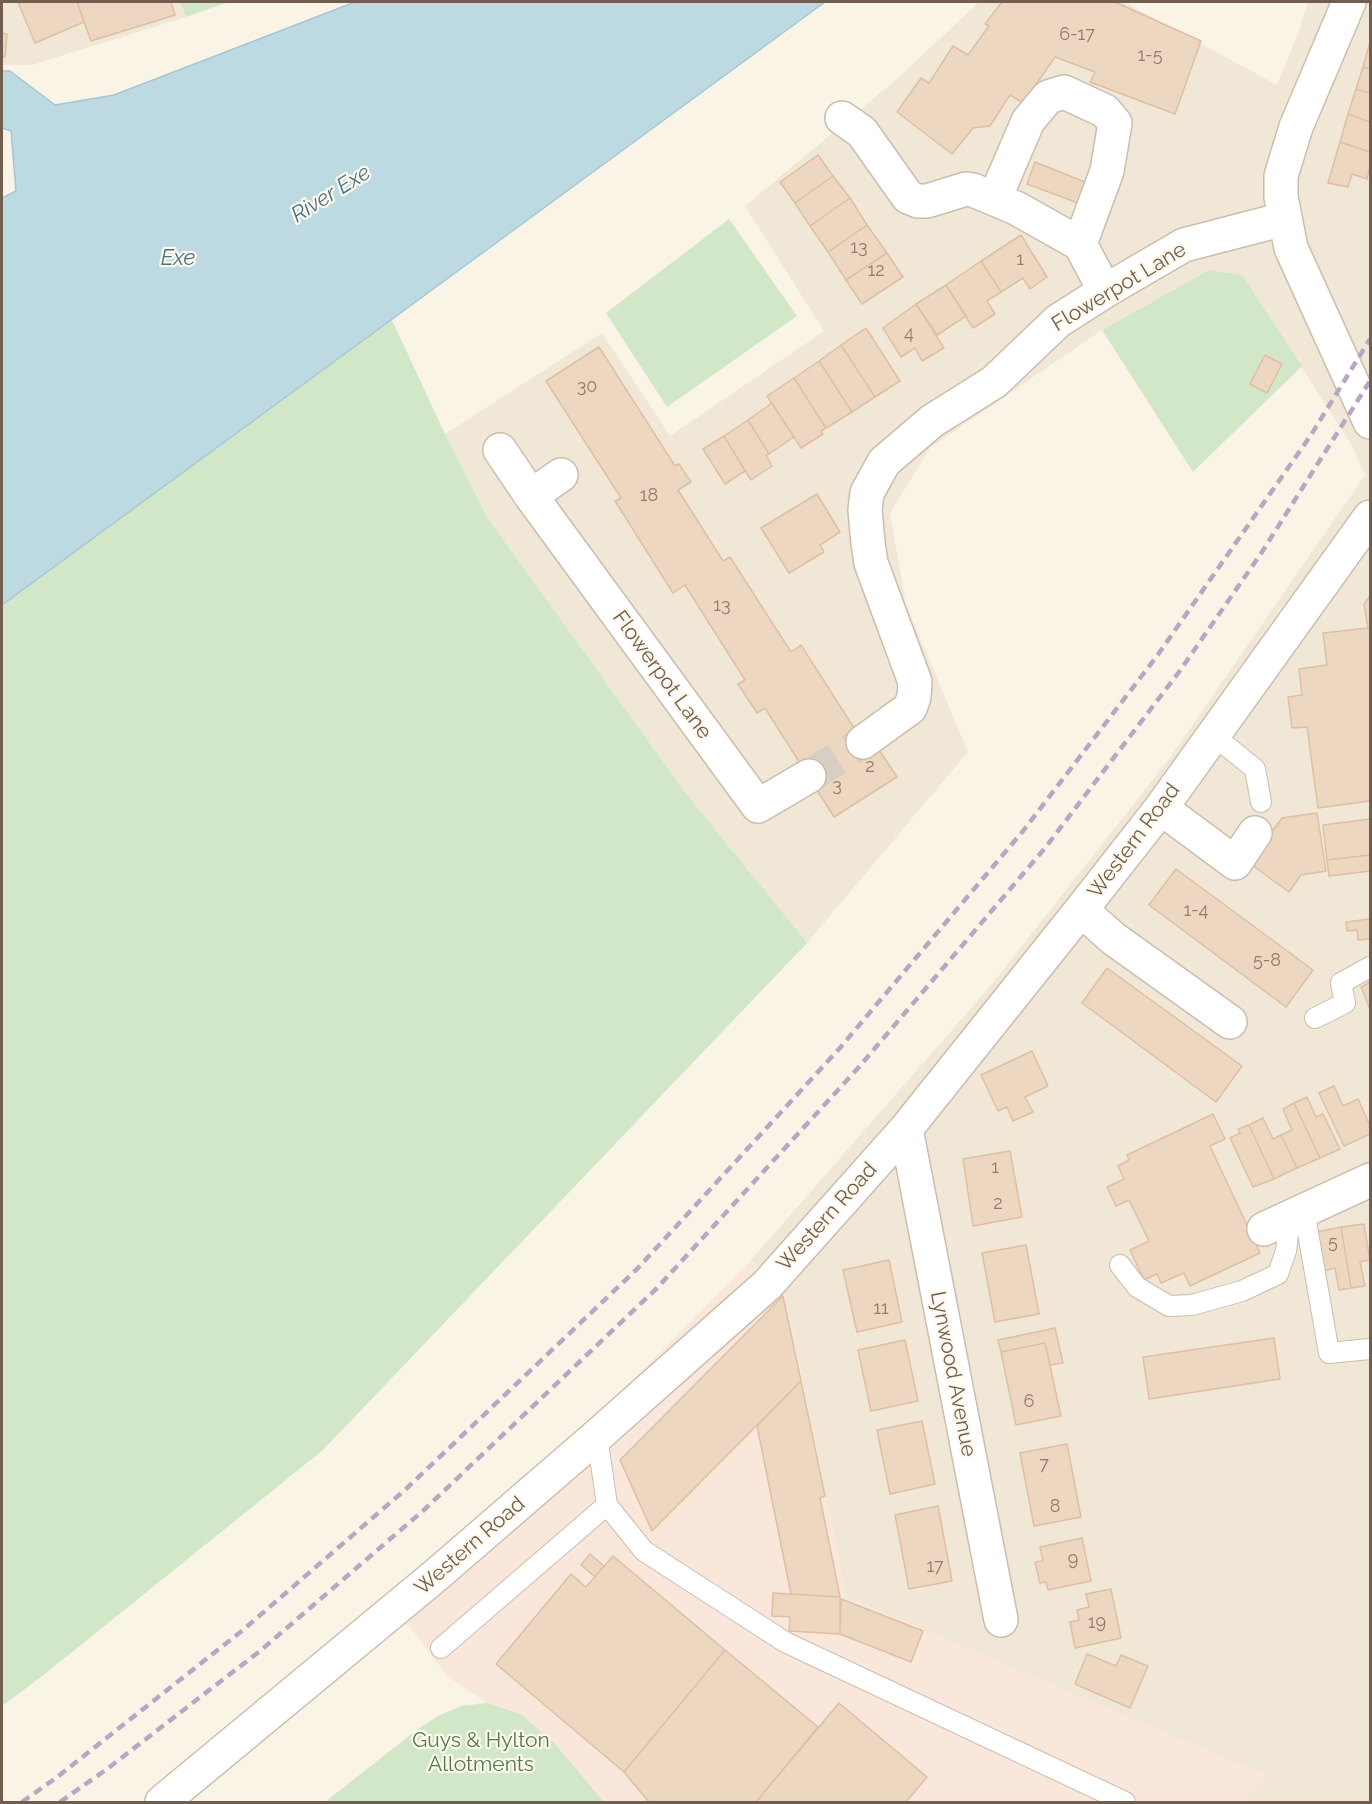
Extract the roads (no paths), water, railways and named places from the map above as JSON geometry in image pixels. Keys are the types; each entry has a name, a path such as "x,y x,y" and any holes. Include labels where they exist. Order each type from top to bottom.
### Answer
{"street":[{"path":"1349,2 1296,127 1281,176 1284,219 1292,248 1329,335 1371,422"},
{"path":"995,198 1028,121 1048,97 1064,92 1105,111 1115,123 1107,171 1080,244"},
{"path":"842,118 862,132 908,197 918,201 927,201 966,189 995,198 1080,244 1105,291"},
{"name":"Flowerpot Lane","path":"863,742 910,708 914,697 915,682 871,563 865,510 867,493 884,462 932,421 994,382 1058,321 1105,291 1184,244 1284,219"},
{"name":"Flowerpot Lane","path":"500,450 531,496 758,806 809,776"},
{"path":"531,496 561,475"},
{"name":"Western Road","path":"162,1803 435,1576 767,1285 906,1129 1081,910 1161,808 1371,518"},
{"path":"1161,808 1235,863 1258,818"},
{"path":"1081,910 1114,939 1230,1022"},
{"name":"Lynwood Avenue","path":"906,1129 1001,1620"},
{"path":"1286,1219 1371,1180"}],"lane":[{"path":"1213,735 1255,769 1258,818"},
{"path":"1315,1018 1345,1003 1341,983 1371,967"},
{"path":"1120,1265 1137,1287 1169,1306 1192,1305 1242,1291 1278,1274 1286,1251 1286,1219"},
{"path":"1286,1219 1329,1353 1371,1349"},
{"path":"597,1436 607,1505 644,1551 785,1642 1125,1803"},
{"path":"441,1648 607,1505"}],"water":[{"name":"Exe","path":"355,2 825,2 2,605 2,198 16,191 11,131 2,128 2,71 10,71 55,105 114,95"}],"tunnel":[{"path":"809,776 863,742"}],"railway":[{"path":"22,1802 56,1778 243,1630 406,1489 637,1269 839,1049 1023,831 1157,656 1311,435 1370,339"},
{"path":"60,1802 107,1769 260,1651 425,1509 657,1288 859,1067 1045,848 1179,672 1262,552 1370,381"}],"water label":[{"name":"River Exe","path":"331,194"}],"park label":[{"name":"Guys & Hylton Allotments","path":"481,1753"}]}
